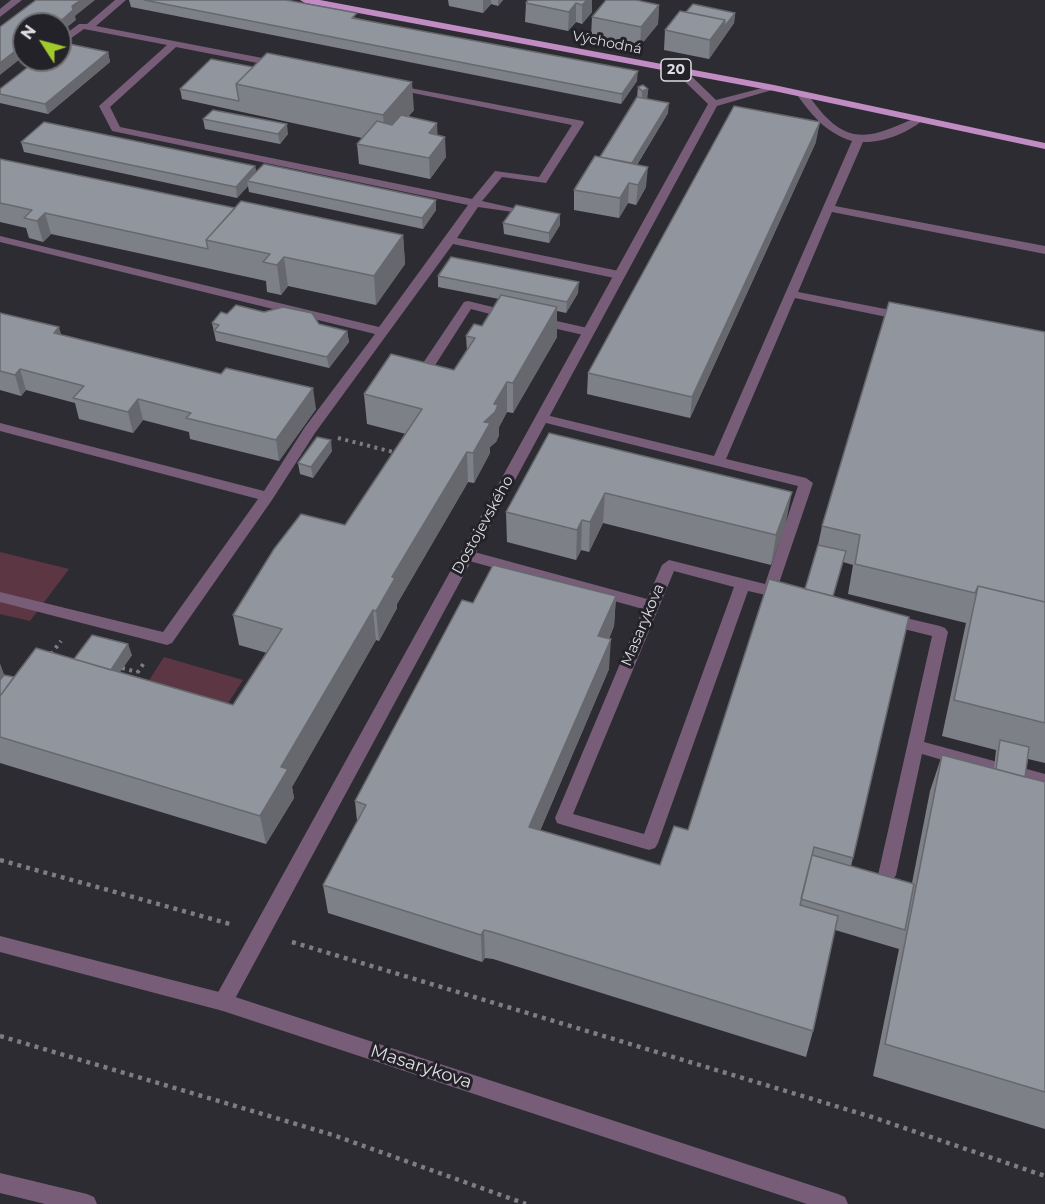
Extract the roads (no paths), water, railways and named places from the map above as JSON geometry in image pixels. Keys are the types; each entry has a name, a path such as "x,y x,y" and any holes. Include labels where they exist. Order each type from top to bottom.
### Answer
{"main road":[{"name":"Východná","path":"305,0 774,88 1045,146"}],"street":[{"path":"0,14 17,0"},
{"path":"89,27 121,0"},
{"path":"72,34 82,26 89,27 290,66"},
{"path":"174,44 104,106 116,129 509,210"},
{"path":"679,70 708,96 713,104 774,88"},
{"path":"0,597 167,639 267,497 310,430 384,333 475,203 499,173 542,181 579,123 382,84"},
{"path":"802,94 817,116 831,130 858,140 896,134 919,119"},
{"name":"Dostojevského","path":"223,1002 713,104"},
{"path":"542,418 718,462 858,140"},
{"path":"828,208 1045,250"},
{"path":"0,239 384,333"},
{"path":"450,240 619,275"},
{"path":"791,294 916,319"},
{"path":"420,378 468,305 588,332"},
{"path":"0,427 267,497"},
{"name":"Masarykova","path":"718,462 806,483 776,592 669,566 562,818 649,843 742,585"},
{"path":"466,555 651,606"},
{"path":"875,616 940,632 886,875"},
{"path":"915,746 994,768"},
{"path":"1023,775 1045,781"},
{"name":"Masarykova","path":"0,944 223,1002 838,1204"},
{"path":"0,1183 87,1204"}]}
